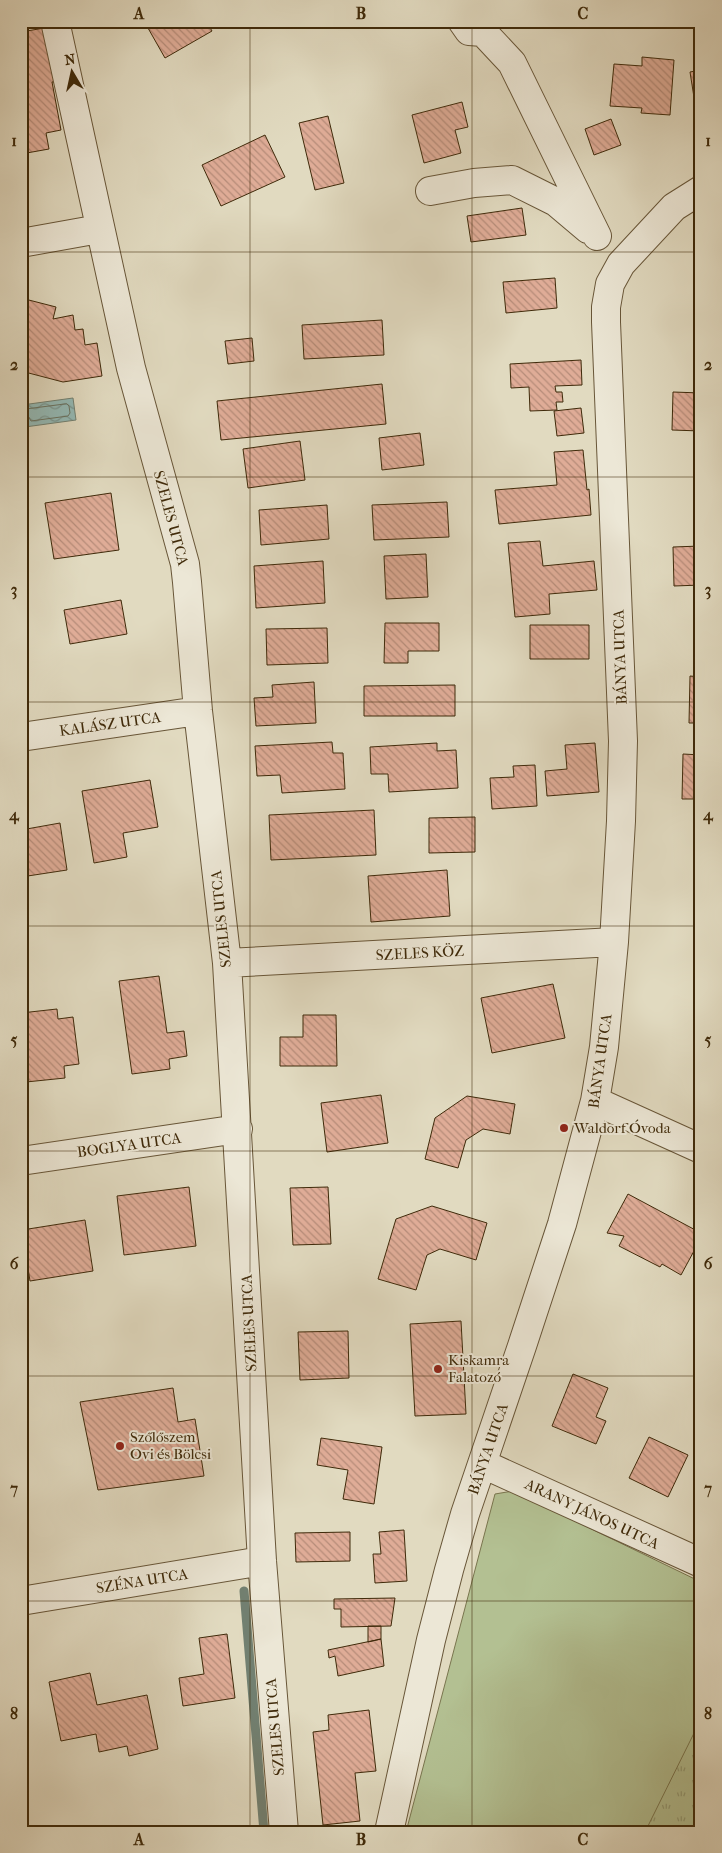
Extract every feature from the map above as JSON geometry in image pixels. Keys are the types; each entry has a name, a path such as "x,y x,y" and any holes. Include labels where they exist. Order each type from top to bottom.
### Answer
{"street":[{"name":"SZELES UTCA","path":"55,21 99,229 140,406 185,564 198,711 226,963 238,1129 262,1561 284,1832"},
{"path":"462,21 469,31 483,32 512,63 596,236 613,276"},
{"path":"430,191 512,180 556,202 596,236"},
{"path":"613,276 621,264 674,207 701,190"},
{"path":"21,243 99,229"},
{"name":"BÁNYA UTCA","path":"389,1832 442,1596 465,1514 562,1224 596,1101 604,1047 614,942 621,821 623,741 606,322 608,296 613,276"},
{"name":"KALÁSZ UTCA","path":"21,737 198,711"},
{"name":"SZELES KÖZ","path":"226,963 614,942"},
{"path":"596,1101 701,1149"},
{"name":"BOGLYA UTCA","path":"21,1161 238,1129"},
{"name":"ARANY JÁNOS UTCA","path":"482,1464 701,1563"},
{"name":"SZÉNA UTCA","path":"21,1601 262,1561"}],"green space":[{"path":"513,1491 701,1582 701,1832 406,1832 495,1494"},
{"path":"701,1719 701,1832 645,1832"}],"water":[{"path":"73,398 76,420 25,427 22,405"}],"building":[{"path":"144,21 206,21 212,31 165,58"},
{"path":"50,27 60,81 52,82 61,130 46,133 49,149 21,154 21,32"},
{"path":"642,57 674,60 670,115 641,113 642,108 610,106 614,64 642,66"},
{"path":"701,70 701,109 696,110 690,72"},
{"path":"462,102 468,127 455,130 461,153 424,163 412,115"},
{"path":"328,116 344,183 315,190 299,123"},
{"path":"611,119 621,145 594,155 585,129"},
{"path":"265,135 285,177 221,206 202,165"},
{"path":"522,208 526,235 471,242 467,216"},
{"path":"555,278 557,308 506,313 503,282"},
{"path":"21,298 56,307 53,319 73,315 75,330 83,329 85,345 97,343 102,376 63,382 21,371 21,362 26,345 21,344"},
{"path":"382,320 384,355 304,359 302,325"},
{"path":"252,338 254,361 228,364 225,341"},
{"path":"581,360 582,385 555,386 556,392 562,392 563,402 556,402 557,410 530,411 529,387 511,388 510,364"},
{"path":"382,384 386,424 221,440 217,401"},
{"path":"673,392 701,393 701,431 672,430"},
{"path":"581,408 584,433 557,436 554,411"},
{"path":"420,433 424,465 382,470 379,438"},
{"path":"300,441 305,480 248,488 243,449"},
{"path":"583,450 591,515 499,524 495,490 557,485 554,452"},
{"path":"111,493 119,550 54,559 45,503"},
{"path":"447,502 449,537 374,540 372,505"},
{"path":"327,505 329,539 261,545 259,510"},
{"path":"540,541 543,566 594,561 597,590 549,594 550,614 515,617 508,543"},
{"path":"701,546 701,585 674,586 673,547"},
{"path":"426,554 428,597 386,599 384,556"},
{"path":"323,561 325,603 256,608 254,566"},
{"path":"121,600 127,634 70,644 64,610"},
{"path":"385,623 439,623 439,651 408,651 408,663 384,663"},
{"path":"530,625 589,625 589,659 530,659"},
{"path":"327,628 328,663 267,665 266,629"},
{"path":"690,676 701,677 701,723 689,723"},
{"path":"314,682 316,723 256,726 254,698 273,697 272,685"},
{"path":"455,685 455,716 364,716 364,686"},
{"path":"332,742 333,753 343,753 345,789 282,793 280,775 257,776 255,746"},
{"path":"437,743 437,751 456,750 458,788 389,792 388,774 371,774 370,747"},
{"path":"595,743 599,792 547,796 545,771 567,769 565,745"},
{"path":"683,754 701,755 701,799 682,799"},
{"path":"535,765 537,806 492,809 490,778 514,777 513,766"},
{"path":"150,780 158,827 123,833 127,857 94,863 82,791"},
{"path":"374,810 376,855 271,860 269,815"},
{"path":"475,817 475,852 429,853 429,818"},
{"path":"60,823 67,870 21,877 21,830"},
{"path":"447,870 450,916 371,922 368,876"},
{"path":"159,976 167,1033 184,1031 187,1056 169,1059 170,1069 132,1074 119,981"},
{"path":"553,984 565,1038 492,1053 481,998"},
{"path":"57,1009 58,1019 73,1017 79,1064 64,1066 65,1078 26,1082 21,1045 21,1013"},
{"path":"303,1015 336,1015 337,1066 280,1066 280,1037 303,1037"},
{"path":"381,1095 388,1143 327,1152 321,1103"},
{"path":"467,1096 515,1104 510,1134 483,1129 466,1140 458,1168 425,1159 435,1118"},
{"path":"189,1187 196,1246 124,1255 117,1196"},
{"path":"328,1187 331,1244 293,1245 290,1188"},
{"path":"628,1194 701,1233 701,1238 681,1275 662,1264 660,1267 619,1246 624,1236 607,1233"},
{"path":"432,1206 487,1223 476,1260 440,1249 427,1255 416,1290 378,1279 396,1219"},
{"path":"85,1220 93,1271 30,1281 22,1230"},
{"name":"Kiskamra Falatozó","path":"461,1321 466,1414 415,1416 410,1324"},
{"path":"348,1331 349,1378 300,1380 298,1332"},
{"path":"573,1374 608,1388 596,1417 606,1421 596,1444 552,1426"},
{"path":"173,1388 178,1422 195,1419 204,1476 98,1490 80,1402"},
{"path":"649,1437 688,1455 668,1497 629,1478"},
{"path":"321,1438 382,1447 374,1504 343,1499 348,1470 317,1465"},
{"path":"404,1530 407,1581 375,1583 373,1554 381,1554 379,1532"},
{"path":"350,1532 350,1561 296,1562 295,1533"},
{"path":"395,1598 391,1626 341,1627 341,1609 334,1609 334,1599"},
{"path":"368,1626 381,1626 381,1639 368,1642"},
{"path":"227,1634 235,1698 183,1706 179,1678 204,1674 199,1638"},
{"path":"381,1639 384,1666 338,1676 335,1656 329,1658 328,1650"},
{"path":"90,1673 97,1705 147,1695 158,1749 129,1756 127,1746 99,1752 96,1734 61,1741 49,1682"},
{"path":"369,1710 376,1771 355,1773 360,1821 323,1825 313,1732 329,1730 328,1715"}],"waterway":[{"path":"244,1591 264,1832"}],"place":[{"name":"Waldorf Óvoda","path":"564,1128"},
{"name":"Kiskamra Falatozó","path":"438,1369"},
{"name":"Szőlőszem Ovi és Bölcsi","path":"120,1446"}]}
